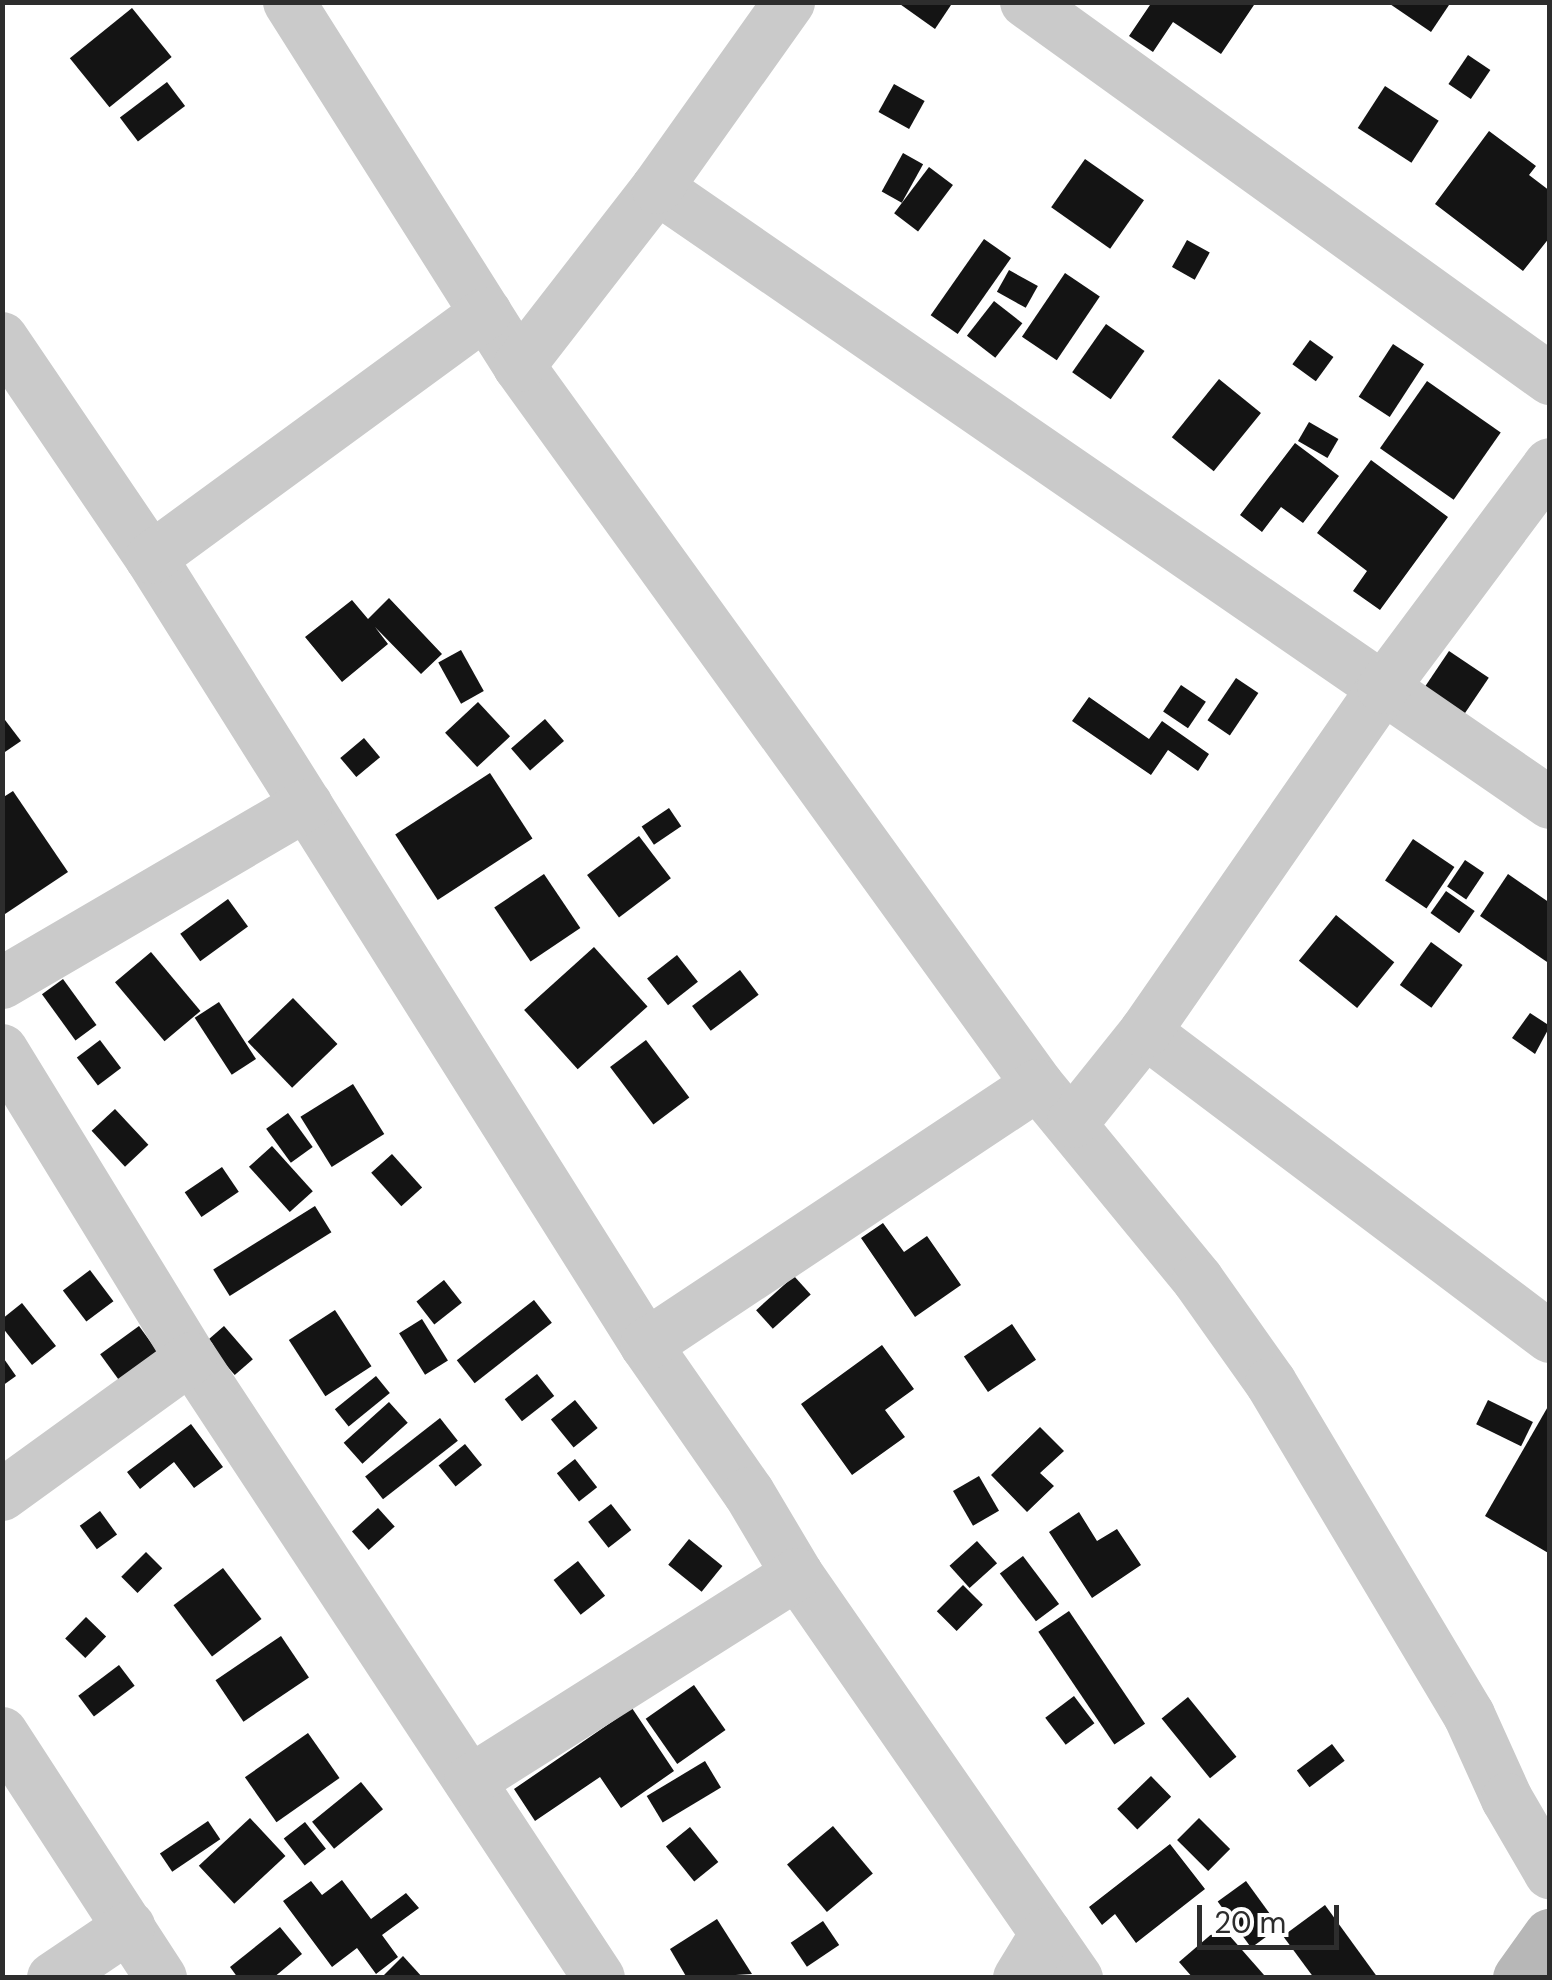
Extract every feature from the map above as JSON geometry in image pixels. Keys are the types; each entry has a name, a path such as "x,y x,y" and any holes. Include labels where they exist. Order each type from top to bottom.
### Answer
{"street":[{"path":"289,2 520,366 1056,1104 1198,1280 1271,1383 1469,1715 1507,1799 1550,1873"},
{"path":"520,366 656,188 790,2"},
{"path":"1026,2 1550,379"},
{"path":"656,188 1550,803"},
{"path":"151,558 486,313"},
{"path":"2,338 151,558 646,1345 748,1493 1032,1956 1077,1978"},
{"path":"646,1345 1056,1104 1144,1032 1384,688 1550,464"},
{"path":"2,984 307,805"},
{"path":"1144,1032 1550,1337"},
{"path":"2,1050 190,1358 599,1978"},
{"path":"2,1495 190,1358"},
{"path":"470,1781 797,1574"},
{"path":"2,1733 162,1978"},
{"path":"53,1978 129,1927"},
{"path":"1520,1978 1550,1936"}],"building":[{"path":"897,2 953,2 935,29"},
{"path":"1152,2 1256,2 1221,54 1173,22 1153,52 1129,36"},
{"path":"1387,2 1451,2 1431,32"},
{"path":"132,8 172,57 109,107 70,58"},
{"path":"1468,55 1490,70 1471,99 1448,84"},
{"path":"167,82 185,106 138,141 120,118"},
{"path":"894,84 925,101 909,129 878,112"},
{"path":"1385,86 1439,121 1411,163 1358,128"},
{"path":"1489,131 1536,166 1529,175 1550,191 1550,237 1523,271 1435,204"},
{"path":"903,153 923,164 902,203 882,191"},
{"path":"1085,159 1144,200 1110,249 1051,207"},
{"path":"929,167 953,185 918,231 894,213"},
{"path":"984,239 1011,258 958,334 931,315"},
{"path":"1187,240 1210,253 1195,280 1172,267"},
{"path":"1009,270 1038,286 1026,308 997,292"},
{"path":"1065,273 1100,296 1057,360 1022,337"},
{"path":"994,301 1022,323 995,358 967,336"},
{"path":"1106,324 1145,351 1111,399 1072,372"},
{"path":"1310,340 1333,357 1316,381 1292,364"},
{"path":"1393,344 1424,364 1390,417 1359,397"},
{"path":"1219,379 1261,413 1214,471 1172,437"},
{"path":"1427,381 1501,433 1454,500 1380,448"},
{"path":"1309,422 1338,439 1327,458 1298,441"},
{"path":"1295,443 1339,476 1303,523 1281,507 1262,532 1240,515"},
{"path":"1371,460 1448,517 1380,610 1353,591 1367,571 1317,533"},
{"path":"389,598 442,654 421,674 375,627 388,644 342,682 305,637 352,600 368,619"},
{"path":"461,650 484,691 461,704 438,663"},
{"path":"1449,651 1489,678 1461,719 1421,692"},
{"path":"1236,678 1258,693 1230,735 1207,720"},
{"path":"1181,685 1206,702 1188,728 1163,712"},
{"path":"1089,697 1149,739 1162,721 1209,754 1198,771 1168,750 1151,775 1072,721"},
{"path":"478,702 510,736 477,767 445,733"},
{"path":"2,716 21,741 2,754"},
{"path":"545,719 564,741 530,770 511,749"},
{"path":"364,738 380,757 356,777 340,758"},
{"path":"490,773 532,838 438,900 395,835"},
{"path":"13,791 68,872 2,916 2,798"},
{"path":"669,808 681,826 654,845 642,826"},
{"path":"639,836 671,878 619,917 587,875"},
{"path":"1413,839 1454,867 1426,908 1385,880"},
{"path":"1465,860 1484,873 1466,899 1447,887"},
{"path":"544,874 580,928 531,961 494,908"},
{"path":"1508,874 1550,903 1550,964 1480,916"},
{"path":"1446,891 1475,911 1459,933 1431,913"},
{"path":"228,899 248,927 200,961 180,934"},
{"path":"1336,915 1394,962 1357,1008 1299,961"},
{"path":"1431,942 1463,965 1431,1008 1400,985"},
{"path":"594,947 648,1006 578,1069 524,1010"},
{"path":"151,952 200,1011 164,1041 115,982"},
{"path":"677,955 698,982 668,1005 647,978"},
{"path":"740,970 759,995 711,1031 692,1006"},
{"path":"63,979 97,1025 75,1040 42,994"},
{"path":"293,998 337,1044 292,1088 248,1042"},
{"path":"219,1002 256,1059 232,1075 195,1018"},
{"path":"1530,1013 1550,1026 1535,1054 1512,1038"},
{"path":"100,1040 121,1068 98,1085 77,1057"},
{"path":"646,1040 689,1098 653,1125 610,1067"},
{"path":"353,1084 384,1134 332,1167 300,1117"},
{"path":"115,1109 148,1145 125,1167 92,1131"},
{"path":"288,1113 313,1147 291,1163 266,1129"},
{"path":"272,1146 313,1191 290,1212 249,1167"},
{"path":"392,1154 422,1187 401,1206 371,1173"},
{"path":"222,1167 239,1192 201,1217 185,1192"},
{"path":"315,1206 331,1232 230,1296 213,1270"},
{"path":"883,1223 904,1252 927,1236 961,1285 915,1317 861,1238"},
{"path":"90,1270 113,1301 86,1322 63,1290"},
{"path":"794,1276 811,1295 773,1329 756,1310"},
{"path":"444,1280 462,1303 434,1324 416,1302"},
{"path":"534,1300 552,1323 475,1383 457,1360"},
{"path":"22,1303 56,1346 32,1365 2,1327 2,1319"},
{"path":"335,1310 371,1366 325,1396 289,1340"},
{"path":"422,1319 448,1361 425,1375 399,1333"},
{"path":"1012,1324 1036,1360 988,1392 964,1356"},
{"path":"139,1326 164,1361 125,1389 100,1354"},
{"path":"224,1326 253,1359 235,1375 206,1342"},
{"path":"882,1345 914,1389 885,1410 905,1437 852,1475 801,1404"},
{"path":"2,1356 16,1376 2,1386"},
{"path":"537,1374 554,1396 522,1421 505,1399"},
{"path":"376,1376 390,1393 349,1426 335,1409"},
{"path":"575,1400 598,1428 574,1447 551,1420"},
{"path":"1488,1400 1533,1422 1521,1446 1476,1424"},
{"path":"389,1402 408,1423 362,1464 344,1443"},
{"path":"1550,1403 1550,1554 1485,1516"},
{"path":"440,1418 458,1441 383,1499 365,1476"},
{"path":"191,1424 223,1467 194,1488 174,1462 140,1489 127,1472"},
{"path":"1040,1427 1064,1451 1040,1473 1054,1486 1027,1512 991,1475"},
{"path":"465,1444 482,1465 456,1486 439,1465"},
{"path":"575,1459 597,1487 579,1502 557,1473"},
{"path":"979,1476 999,1511 973,1526 953,1491"},
{"path":"611,1504 631,1530 608,1548 588,1522"},
{"path":"378,1508 395,1527 369,1550 352,1531"},
{"path":"100,1511 117,1534 97,1549 80,1526"},
{"path":"1079,1512 1097,1541 1117,1529 1141,1565 1092,1598 1049,1532"},
{"path":"689,1539 722,1566 702,1592 668,1565"},
{"path":"977,1541 997,1563 970,1588 950,1566"},
{"path":"146,1552 162,1568 138,1593 121,1577"},
{"path":"1023,1556 1059,1604 1036,1621 1000,1573"},
{"path":"578,1561 605,1596 581,1615 554,1580"},
{"path":"223,1568 262,1619 212,1656 173,1605"},
{"path":"963,1585 983,1605 957,1631 937,1611"},
{"path":"1069,1611 1145,1724 1114,1744 1038,1632"},
{"path":"86,1617 106,1636 85,1658 65,1639"},
{"path":"281,1636 309,1677 243,1722 216,1680"},
{"path":"119,1665 135,1686 94,1716 78,1696"},
{"path":"694,1685 726,1730 677,1764 646,1719"},
{"path":"1074,1696 1094,1723 1066,1745 1045,1718"},
{"path":"1188,1697 1236,1757 1210,1778 1162,1718"},
{"path":"632,1708 674,1771 621,1808 600,1777 535,1821 514,1789"},
{"path":"308,1733 340,1778 276,1822 245,1777"},
{"path":"1332,1744 1345,1761 1309,1787 1297,1770"},
{"path":"705,1761 721,1788 663,1823 647,1796"},
{"path":"1151,1776 1171,1797 1137,1830 1117,1809"},
{"path":"361,1782 383,1809 334,1849 312,1822"},
{"path":"250,1818 285,1856 234,1904 199,1866"},
{"path":"1199,1818 1230,1849 1208,1871 1177,1840"},
{"path":"208,1821 220,1839 172,1872 160,1853"},
{"path":"305,1822 326,1849 305,1865 284,1839"},
{"path":"833,1826 873,1873 827,1912 787,1865"},
{"path":"690,1827 718,1862 694,1881 666,1847"},
{"path":"1170,1844 1205,1889 1136,1943 1115,1914 1102,1925 1089,1907"},
{"path":"342,1880 371,1919 406,1893 419,1908 382,1935 398,1957 376,1974 357,1948 332,1967 283,1901 311,1881 322,1895"},
{"path":"1246,1881 1280,1927 1251,1948 1218,1902"},
{"path":"1325,1905 1378,1978 1314,1978 1283,1936"},
{"path":"717,1919 752,1974 687,1978 670,1949"},
{"path":"823,1921 839,1945 807,1967 791,1943"},
{"path":"1221,1926 1264,1975 1262,1978 1193,1978 1179,1962"},
{"path":"280,1927 302,1954 273,1978 238,1978 230,1967"},
{"path":"403,1956 423,1978 381,1978"}]}
